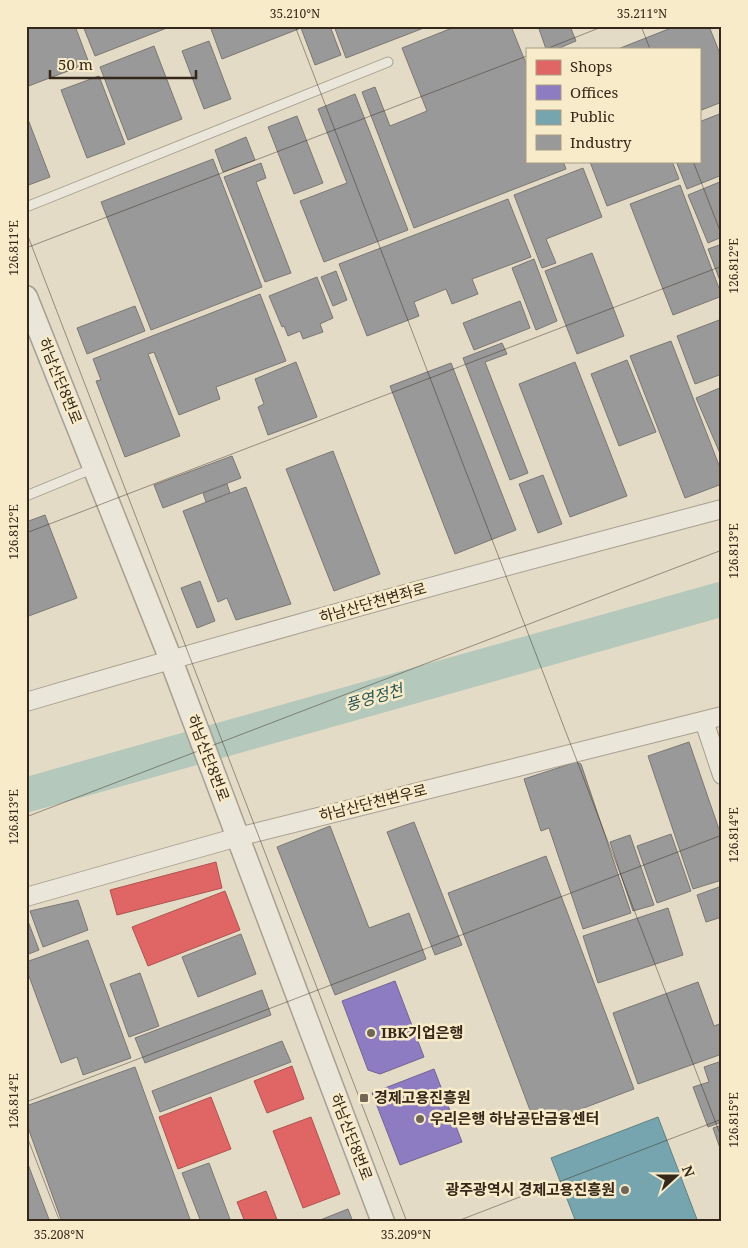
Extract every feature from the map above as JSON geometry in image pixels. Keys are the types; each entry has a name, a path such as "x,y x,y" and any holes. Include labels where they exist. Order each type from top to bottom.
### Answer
{"street":[{"name":"하남산단8번로","path":"26,297 173,667 383,1222"},
{"name":"하남산단천변좌로","path":"26,702 173,667 524,561 722,509"},
{"name":"하남산단천변우로","path":"26,897 235,830 722,716"},
{"path":"704,721 722,775"}],"lane":[{"path":"26,207 388,62"},
{"path":"26,496 94,468"}],"building: Shops":[{"path":"216,862 222,888 117,915 110,890"},
{"path":"225,891 240,930 148,966 132,927"},
{"path":"292,1066 304,1099 267,1113 254,1081"},
{"path":"211,1097 231,1149 178,1169 159,1117"},
{"path":"311,1117 340,1194 303,1208 273,1131"},
{"path":"266,1191 278,1222 245,1222 237,1202"}],"building: Offices":[{"path":"395,981 424,1057 380,1074 368,1070 342,1001"},
{"path":"434,1069 462,1142 400,1165 372,1093"}],"building: Public":[{"name":"광주광역시 경제고용진흥원","path":"658,1117 698,1222 576,1222 551,1158"}],"building: Industry":[{"path":"26,26 75,26 89,63 26,87"},
{"path":"83,26 172,26 95,56"},
{"path":"210,26 330,26 341,55 315,65 301,28 222,59"},
{"path":"334,26 429,26 346,58"},
{"path":"457,26 511,26 526,64 526,162 563,162 566,169 414,228 362,92 375,87 390,126 427,111 402,48"},
{"path":"538,26 570,26 576,41 559,48 546,48"},
{"path":"676,26 709,26 722,59 722,102 700,111 700,48 621,48"},
{"path":"209,41 231,99 204,109 182,51"},
{"path":"154,46 182,119 128,140 100,67"},
{"path":"99,76 125,144 87,158 61,90"},
{"path":"355,94 408,230 324,262 300,201 347,183 318,109"},
{"path":"722,113 722,175 687,189 676,162 700,162 700,122"},
{"path":"26,114 50,177 26,186"},
{"path":"297,116 323,183 294,194 268,127"},
{"path":"246,137 255,160 223,172 215,150"},
{"path":"213,159 262,287 151,330 101,202"},
{"path":"590,162 672,162 679,179 607,206"},
{"path":"261,163 266,178 256,182 291,273 265,282 224,177"},
{"path":"583,168 602,217 546,239 556,263 542,268 514,195"},
{"path":"722,181 722,237 708,243 688,195"},
{"path":"680,185 722,296 673,315 630,204"},
{"path":"508,199 531,257 472,279 478,294 452,304 446,289 414,302 419,316 367,336 339,264"},
{"path":"722,244 722,286 708,249"},
{"path":"592,253 624,336 577,354 545,271"},
{"path":"534,259 557,321 536,330 512,268"},
{"path":"336,271 347,300 333,306 321,277"},
{"path":"317,277 333,318 320,324 323,332 303,339 300,331 288,336 284,326 282,327 269,296"},
{"path":"260,294 286,361 216,387 220,399 179,415 154,352 148,354 180,436 125,457 96,381 101,380 93,359"},
{"path":"520,301 530,328 474,350 463,323"},
{"path":"135,306 145,331 87,354 77,328"},
{"path":"722,319 722,374 695,384 677,336"},
{"path":"671,341 722,473 722,484 685,498 630,356"},
{"path":"502,343 507,354 485,362 528,473 510,480 463,358"},
{"path":"627,360 656,432 619,446 591,374"},
{"path":"296,362 317,417 268,435 258,407 264,404 255,379"},
{"path":"575,362 627,496 570,517 519,384"},
{"path":"451,363 516,530 455,554 390,386"},
{"path":"722,387 722,458 696,398"},
{"path":"333,451 380,574 334,591 286,469"},
{"path":"232,456 241,478 163,508 154,485"},
{"path":"543,475 562,524 538,533 519,484"},
{"path":"227,484 230,493 206,502 203,493"},
{"path":"246,487 291,604 236,620 227,598 218,602 183,511"},
{"path":"45,515 77,598 26,617 26,522"},
{"path":"200,581 215,621 197,628 181,588"},
{"path":"689,742 722,838 722,880 693,889 648,756"},
{"path":"576,762 581,764 631,913 583,929 549,828 541,831 524,779"},
{"path":"414,822 462,945 435,955 387,832"},
{"path":"330,826 369,928 409,913 426,959 335,995 277,847"},
{"path":"671,834 691,891 657,903 637,846"},
{"path":"630,835 654,905 633,911 610,842"},
{"path":"546,856 634,1089 536,1126 448,893"},
{"path":"722,886 722,917 706,922 697,895"},
{"path":"78,900 88,930 43,947 30,911"},
{"path":"668,908 683,955 598,983 583,936"},
{"path":"26,916 39,950 26,955"},
{"path":"241,934 256,974 198,997 182,957"},
{"path":"88,940 131,1058 83,1075 77,1057 61,1063 26,968 26,962"},
{"path":"140,973 159,1026 129,1037 110,984"},
{"path":"698,982 714,1026 722,1023 722,1054 638,1084 613,1013"},
{"path":"262,990 271,1015 145,1063 135,1038"},
{"path":"282,1041 291,1062 160,1112 152,1091"},
{"path":"719,1062 722,1070 722,1122 708,1127 693,1087 709,1082 704,1067"},
{"path":"135,1067 191,1222 62,1222 26,1122 26,1106"},
{"path":"722,1125 722,1154 713,1128"},
{"path":"26,1159 50,1222 26,1222"},
{"path":"209,1163 231,1222 201,1222 182,1173"},
{"path":"348,1209 353,1222 315,1222"}],"waterway":[{"name":"풍영정천","path":"26,795 722,599"}],"place":[{"name":"IBK기업은행","path":"371,1033"},
{"name":"경제고용진흥원","path":"364,1098"},
{"name":"우리은행 하남공단금융센터","path":"420,1119"},
{"name":"광주광역시 경제고용진흥원","path":"625,1190"}]}
